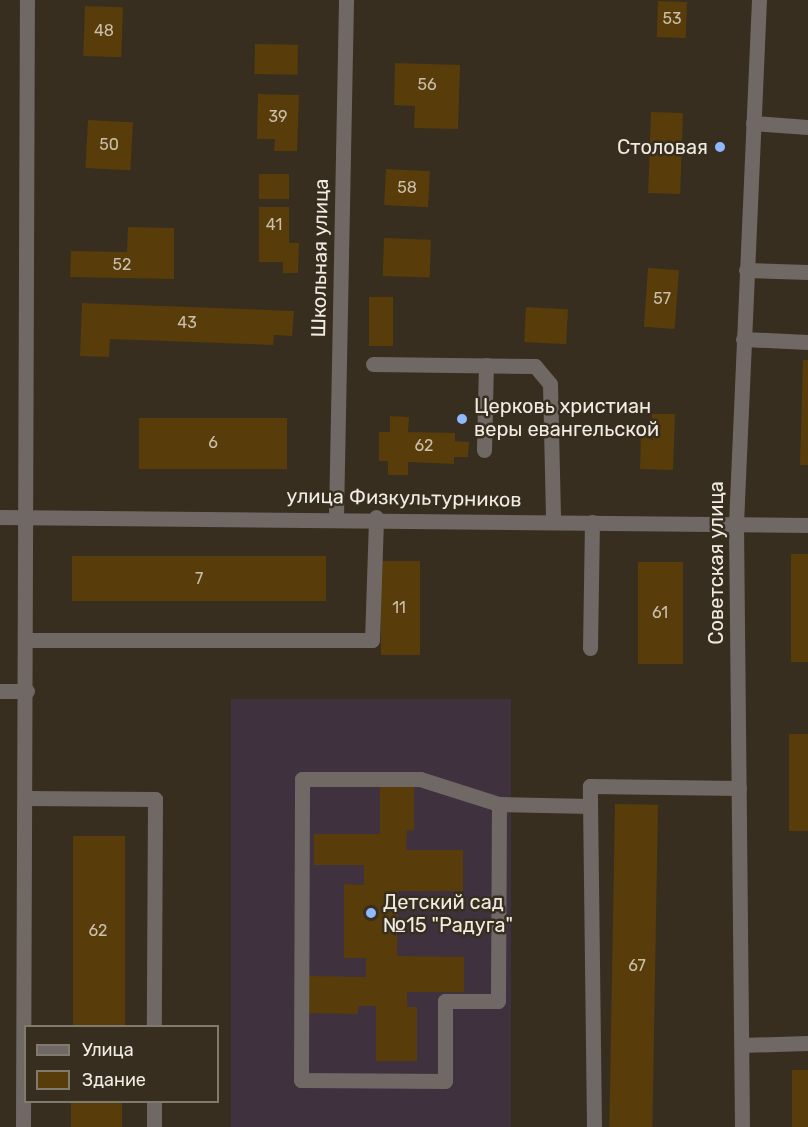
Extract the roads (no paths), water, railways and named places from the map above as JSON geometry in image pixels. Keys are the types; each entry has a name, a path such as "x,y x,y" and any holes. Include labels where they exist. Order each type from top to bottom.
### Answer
{"street":[{"path":"24,1025 28,517 27,0"},
{"name":"Школьная улица","path":"336,517 346,0"},
{"name":"Советская улица","path":"742,1127 736,524 759,0"},
{"path":"753,123 808,127"},
{"path":"746,270 808,272"},
{"path":"743,339 808,342"},
{"path":"373,364 535,366 550,384 553,521"},
{"path":"484,450 486,365"},
{"name":"улица Физкультурников","path":"0,517 376,517 808,525"},
{"path":"27,640 372,640 376,517"},
{"path":"590,648 592,522"},
{"path":"0,690 27,691"},
{"path":"499,804 498,1002 445,1001 445,1081 301,1080 302,779 420,779 499,804 590,806"},
{"path":"594,1127 590,786 739,788"},
{"path":"27,798 155,799 154,1025"},
{"path":"742,1045 808,1043"},
{"path":"23,1127 24,1045"},
{"path":"154,1103 154,1127"}],"place":[{"name":"Столовая","path":"720,147"},
{"name":"Церковь христиан веры евангельской","path":"462,419"},
{"name":"Детский сад №15 \"Радуга\"","path":"371,913"}]}
